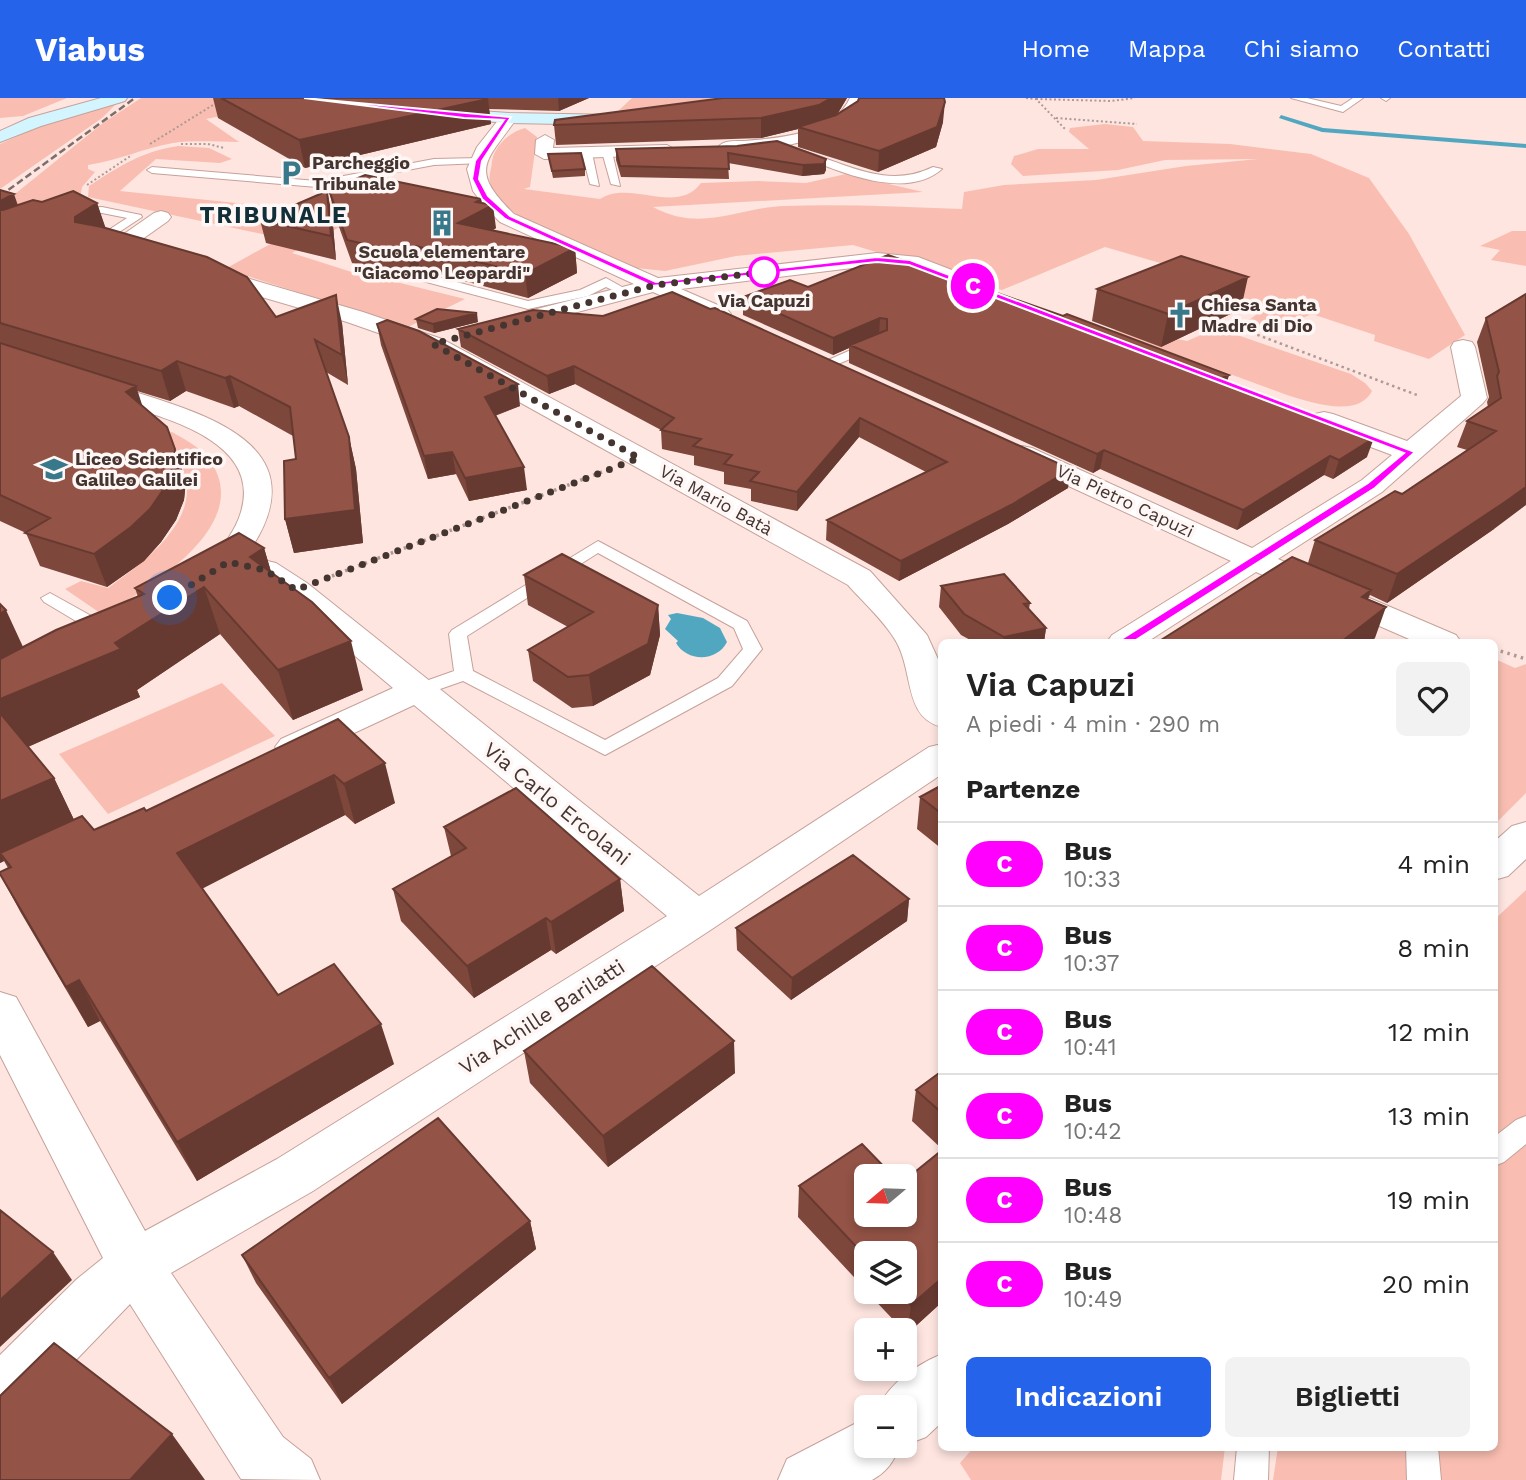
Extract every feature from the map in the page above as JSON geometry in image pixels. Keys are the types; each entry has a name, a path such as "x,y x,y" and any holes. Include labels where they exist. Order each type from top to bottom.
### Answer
{"street":[{"path":"0,137 69,106 96,98"},
{"path":"35,122 119,98"},
{"path":"703,148 771,143 818,132 846,120 857,106 858,98"},
{"path":"424,112 509,118 633,118"},
{"path":"509,118 497,130 478,161 476,179 479,189 507,218 740,324"},
{"path":"545,140 544,154 678,149"},
{"path":"118,247 161,217"},
{"name":"Via Mario Batà","path":"118,247 446,341 639,458 859,578 910,635 926,672 933,709 938,713"},
{"path":"484,330 655,285 877,259 910,262 1001,297"},
{"path":"1129,639 1372,486 1474,398 1463,347"},
{"path":"0,358 185,416 214,427 239,447 252,468 260,494 251,525 228,562 182,590"},
{"path":"814,358 864,381"},
{"path":"1297,409 1410,452"},
{"name":"Via Pietro Capuzi","path":"1003,445 1256,561 1437,639"},
{"name":"Via Carlo Ercolani","path":"228,562 265,570 296,590 416,691 697,918"},
{"path":"74,649 118,626"},
{"path":"265,761 416,691"},
{"name":"Via Achille Barilatti","path":"0,1396 96,1298 135,1265 295,1175 697,918 938,759"},
{"path":"1498,862 1526,836"},
{"path":"0,1011 135,1265 266,1473"},
{"path":"917,1405 938,1387"},
{"path":"808,1480 854,1457"}],"lane":[{"path":"1295,98 1343,109 1359,98"},
{"path":"771,143 870,178 917,178 936,169"},
{"path":"607,152 616,184"},
{"path":"587,153 595,184"},
{"path":"152,170 317,184 434,162 478,161"},
{"path":"241,165 317,184"},
{"path":"61,212 102,210 137,217 91,246 118,247"},
{"path":"419,276 528,305 584,293 606,282 625,292"},
{"path":"814,358 880,342"},
{"path":"416,691 464,674 605,748 725,682 753,649 741,625 598,546 458,634 464,674"},
{"path":"50,598 118,626"},
{"path":"1498,1151 1526,1129"},
{"path":"1251,1480 1253,1451"},
{"path":"1422,1451 1424,1480"}],"path":[{"path":"1026,98 1111,101 1135,98"},
{"path":"1035,99 1065,129"},
{"path":"143,148 222,102"},
{"path":"213,105 224,106"},
{"path":"1056,118 1137,124"},
{"path":"1218,320 1417,395"},
{"path":"296,590 639,458"},
{"path":"1498,650 1526,659"}],"shaded area":[{"path":"0,98 67,98 23,116 0,118"},
{"path":"141,98 253,98 246,111 206,119 239,142 173,143 88,165 88,169 95,172 82,187 80,199 0,228 0,206 103,123"},
{"path":"632,98 722,98 697,105 616,113"},
{"path":"116,104 102,118 0,189 0,144 47,123"},
{"path":"1105,124 1133,127 1143,141 1230,144 1311,154 1369,178 1409,234 1465,335 1429,359 1374,341 1375,335 1312,314 1269,332 1245,323 1268,306 1233,295 1243,287 1105,247 1002,290 853,245 736,256 665,271 636,268 553,235 531,223 512,211 498,197 490,182 496,150 509,136 525,128 537,137 530,187 524,189 600,199 625,193 679,197 691,192 701,183 806,183 846,174 923,192 653,207 670,215 703,219 784,206 962,209 964,192 1004,185 1096,180 1186,166 1258,159 1165,160 1118,170 1023,176 1011,164 1014,156 1038,149 1089,149 1069,132 1070,128"},
{"path":"178,146 209,148 232,159 220,163 156,159 120,191 284,208 334,216 345,224 292,253 383,282 388,280 465,299 408,327 225,269 281,238 88,197 89,186 121,166 153,152"},
{"path":"1512,231 1526,231 1526,266 1491,260 1500,250 1480,246"},
{"path":"1120,328 1187,341 1217,328 1351,374 1372,391 1356,404 1345,406 1308,401 1113,331"},
{"path":"172,432 207,457 220,481 220,505 210,528 192,550 146,588 103,615 65,589 81,581 108,588 151,553 176,524 184,508 187,490 183,466 176,454 153,436"},
{"path":"1498,660 1515,668 1526,664 1526,793 1498,821"},
{"path":"222,683 275,736 108,814 59,754"},
{"path":"1526,890 1526,1480 1273,1480 1277,1451 1498,1451 1498,916"},
{"path":"970,1451 1225,1451 1221,1480 971,1480 960,1463"}],"water":[{"path":"677,613 703,618 720,628 727,642 722,649 709,656 687,654 665,629 671,619 668,615"}],"building":[{"path":"221,98 482,98 488,99 299,140"},
{"path":"723,98 831,98 819,105 761,118 554,125 555,120"},
{"path":"859,98 944,98 945,102 937,127 879,151 798,127 836,115"},
{"path":"777,141 826,159 824,164 803,165 728,153 729,169 620,166 616,149 737,146"},
{"path":"581,153 585,169 552,171 548,154"},
{"path":"365,175 481,199 476,202 493,205 458,223 575,248 525,274 416,246 409,247 408,254 347,240 329,190"},
{"path":"0,190 14,194 0,201"},
{"path":"73,191 97,203 75,217 75,222 207,257 247,277 276,317 336,295 342,355 315,340 349,437 355,510 285,519 284,461 296,459 290,407 230,376 225,378 177,361 161,371 0,323 0,210 33,200 42,202"},
{"path":"327,191 331,236 260,220"},
{"path":"888,255 1063,316 1067,314 1229,375 1220,379 1374,438 1339,460 1330,456 1243,510 1104,450 1097,454 850,345 887,330 887,319 880,318 833,338 743,297 790,280 808,287"},
{"path":"1181,256 1248,277 1168,314 1097,289"},
{"path":"672,292 710,309 715,308 1071,469 1011,505 901,561 827,520 947,462 860,418 797,492 750,481 759,472 724,464 732,455 693,446 701,439 661,430 674,418 574,366 547,376 458,329 533,310 603,316"},
{"path":"1526,294 1526,487 1397,574 1315,540 1395,491 1402,494 1496,431 1467,421 1501,398 1497,376 1499,372 1486,318"},
{"path":"437,309 477,313 433,324 416,319"},
{"path":"387,320 419,331 518,384 485,397 524,467 465,478 452,452 424,456 377,324"},
{"path":"0,343 136,386 126,392 167,427 175,449 173,468 165,487 150,509 131,527 94,554 25,533 50,518 0,495"},
{"path":"239,533 264,548 250,557 312,602 351,641 278,670 204,587 115,643 121,649 0,699 0,659 56,630 144,594 135,588"},
{"path":"562,554 658,605 648,644 589,675 568,677 528,650 593,612 524,575"},
{"path":"1292,557 1371,590 1362,597 1386,607 1345,639 1163,639"},
{"path":"1004,574 1030,603 1024,604 1046,628 1004,637 964,614 941,586"},
{"path":"0,713 54,778 0,801"},
{"path":"338,719 385,763 344,784 334,775 177,853 278,995 334,964 381,1024 177,1142 79,980 66,987 0,874 11,867 0,853 82,816 94,830 144,808 146,811"},
{"path":"938,787 938,811 920,797"},
{"path":"516,788 620,879 551,922 546,918 467,966 393,889 466,848 444,827"},
{"path":"853,855 909,899 792,978 736,928"},
{"path":"652,966 734,1041 603,1136 524,1051"},
{"path":"938,1074 938,1109 916,1090"},
{"path":"438,1118 530,1221 329,1378 242,1255"},
{"path":"862,1144 881,1164 854,1164 854,1227 917,1227 917,1170 938,1153 938,1281 917,1300 917,1241 854,1241 854,1244 799,1186"},
{"path":"0,1210 53,1252 0,1300"},
{"path":"54,1343 172,1434 130,1480 0,1480 0,1396"}],"waterway":[{"path":"1281,117 1322,130 1526,146"}],"railway":[{"path":"0,196 135,98"}],"bus line":[{"name":"C","path":"307,98 464,116 509,118 497,130 478,161 476,179 485,197 507,218 655,285 877,259 910,262 1410,452 1372,486 1129,639"}],"place":[{"name":"Parcheggio Tribunale","path":"291,173"},
{"name":"Scuola elementare \"Giacomo Leopardi\"","path":"442,223"},
{"name":"Via Capuzi","path":"764,272"},
{"name":"Chiesa Santa Madre di Dio","path":"1180,315"},
{"name":"Liceo Scientifico Galileo Galilei","path":"54,469"}],"district":[{"name":"TRIBUNALE","path":"274,215"}],"route":[{"path":"170,598 228,562 265,570 296,590 639,458 433,344 655,285 764,272"}]}
